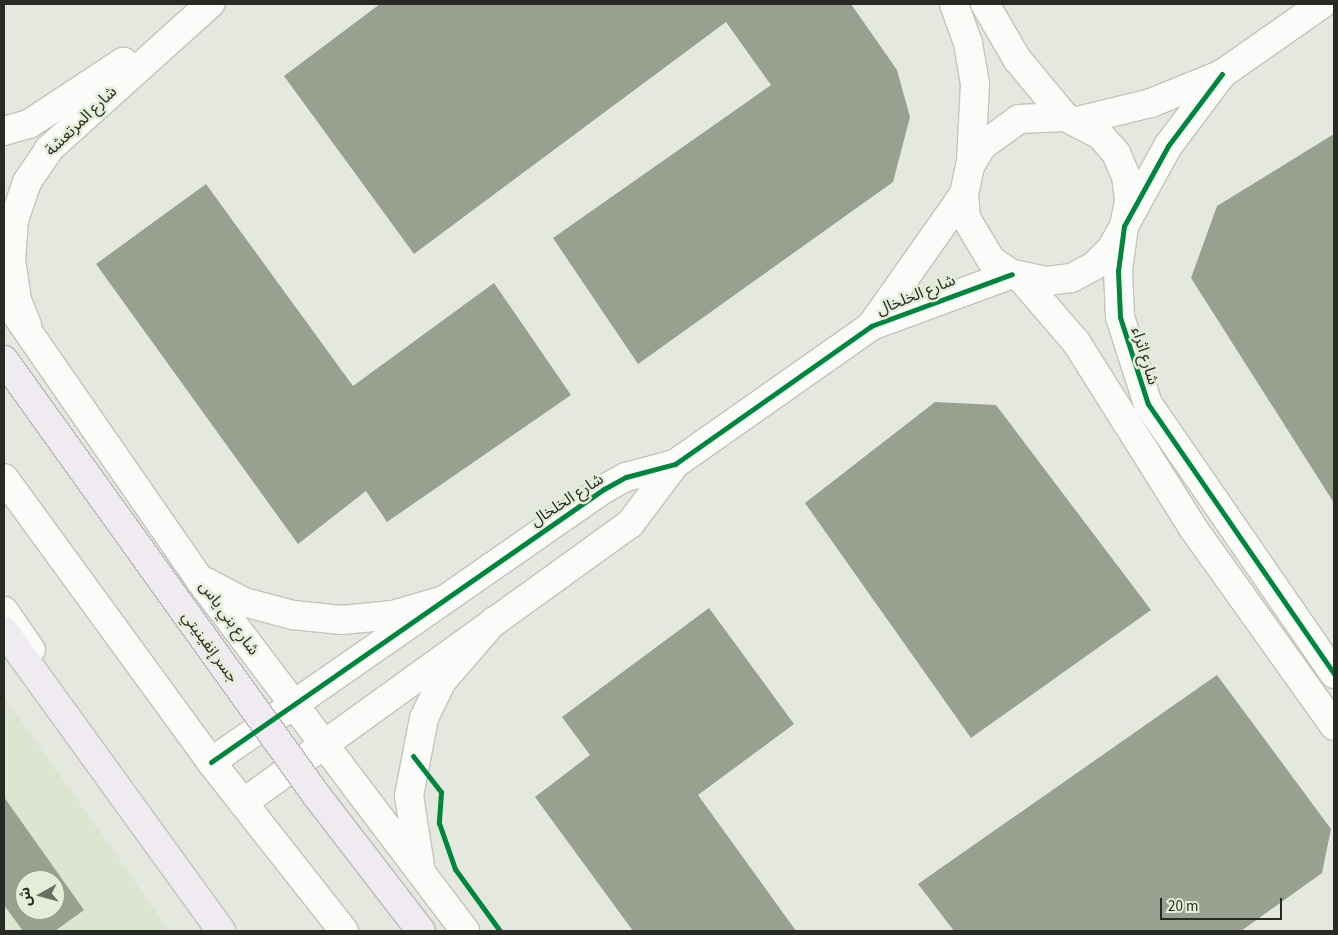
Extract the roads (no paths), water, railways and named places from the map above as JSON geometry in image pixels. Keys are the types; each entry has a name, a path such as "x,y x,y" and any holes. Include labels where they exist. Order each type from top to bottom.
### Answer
{"highway":[{"name":"جسر إنفينيتي","path":"4,360 317,796 421,931"},
{"path":"4,631 221,931"}],"street":[{"path":"954,4 968,43 975,84 970,166 964,194 966,218 976,241 991,260 1016,275 1076,342 1193,528 1334,726"},
{"path":"985,4 1017,59 1071,119 1099,134 1120,160 1129,201 1124,226"},
{"path":"970,166 987,141 1019,119 1071,119 1152,103 1222,74 1322,4"},
{"name":"شارع المرتعشة","path":"4,131 29,124 202,10"},
{"name":"شارع المرتعشة","path":"32,338 17,300 10,260 14,220 28,182 49,149 202,10"},
{"path":"1016,275 1046,281 1078,274 1112,248 1168,146 1222,74"},
{"name":"شارع الخلخال","path":"871,326 964,194"},
{"name":"شارع اثراء","path":"1124,226 1118,271 1120,317 1148,404 1334,674"},
{"name":"شارع الخلخال","path":"243,803 630,524 675,464 871,326 1016,275"},
{"name":"شارع بني ياس","path":"4,297 199,579 325,743 465,931"},
{"name":"شارع الخلخال","path":"211,762 604,489 626,477 675,464"},
{"path":"4,478 211,762 344,931"},
{"path":"199,579 244,602 292,615 342,620 393,615 441,601"},
{"path":"4,611 232,931"},
{"path":"422,875 409,796 422,725 442,681 494,621"}]}
